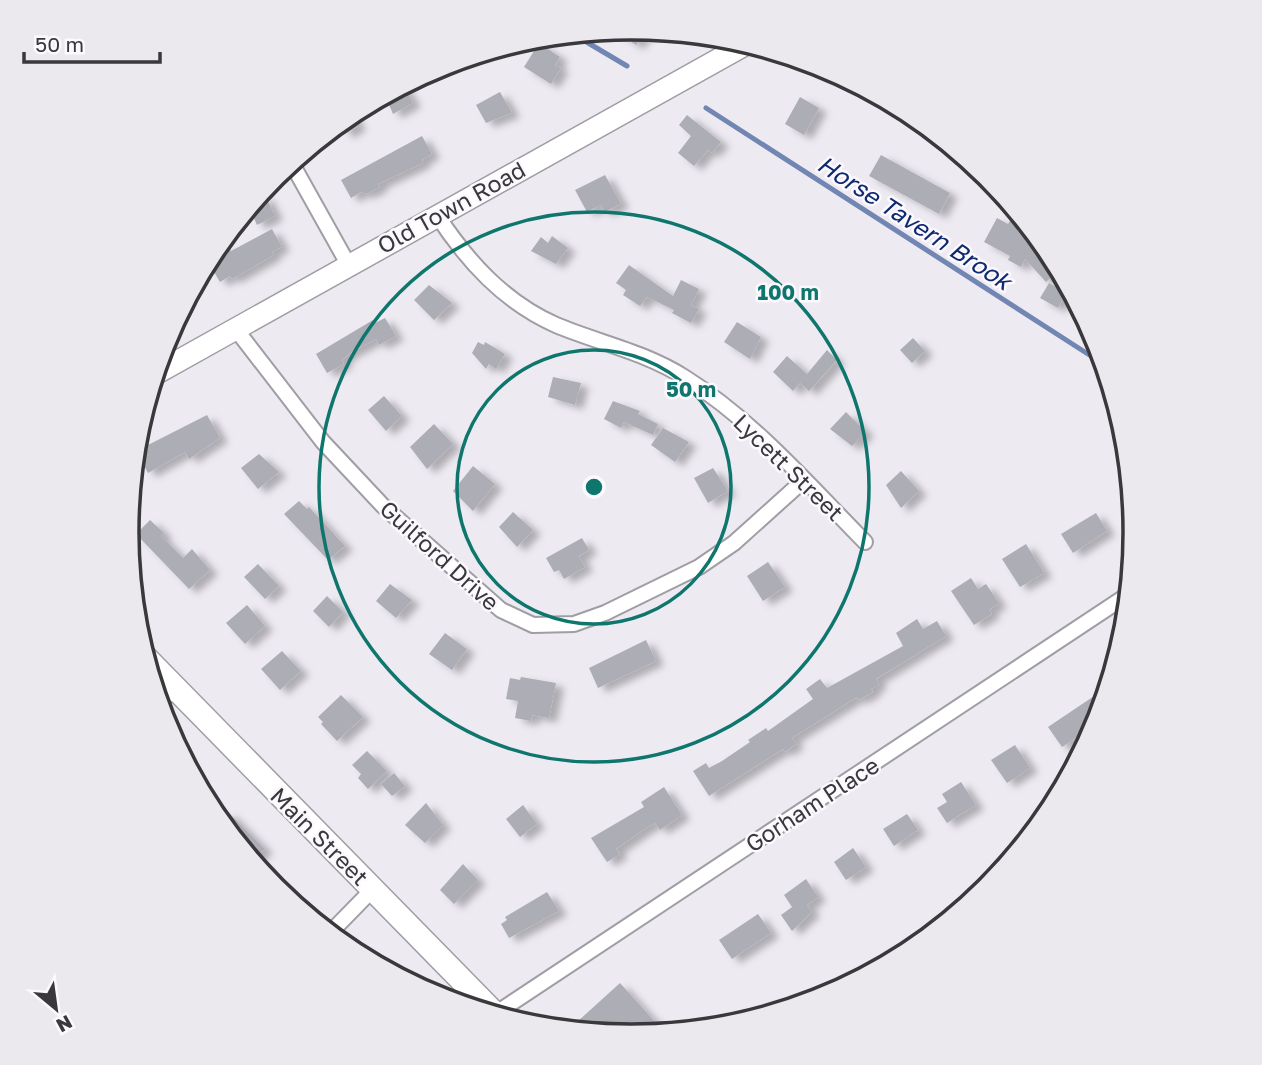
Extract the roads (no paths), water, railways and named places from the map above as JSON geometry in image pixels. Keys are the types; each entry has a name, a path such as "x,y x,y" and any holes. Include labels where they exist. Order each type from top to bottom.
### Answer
{"main road":[{"name":"Old Town Road","path":"168,367 733,51"},
{"name":"Main Street","path":"159,671 485,1002"}],"street":[{"path":"296,171 348,264"},
{"name":"Lycett Street","path":"437,215 456,244 512,300 556,325 658,362 747,424 865,542"},
{"name":"Guilford Drive","path":"235,328 323,442 383,506 501,610 533,625 573,624 605,613 699,567 734,543 804,480"},
{"name":"Gorham Place","path":"507,1009 1118,601"},
{"path":"167,696 174,687"},
{"path":"336,927 373,889"}],"waterway":[{"name":"Horse Tavern Brook","path":"587,42 627,66"},
{"name":"Horse Tavern Brook","path":"706,108 1090,355"}]}
